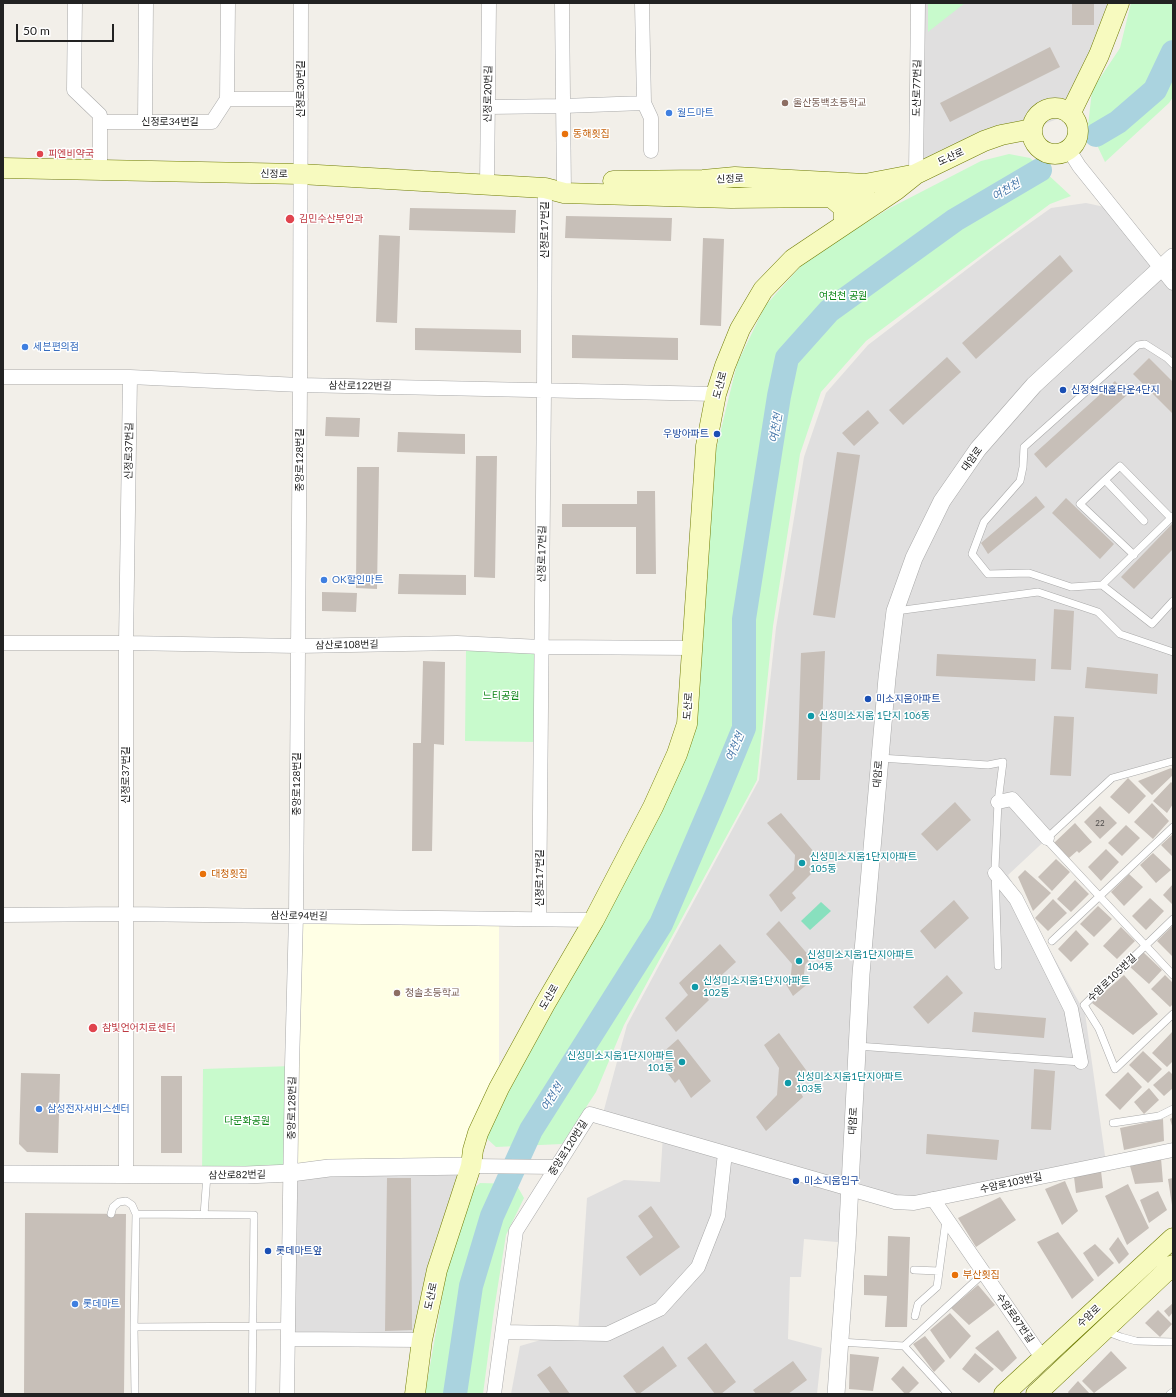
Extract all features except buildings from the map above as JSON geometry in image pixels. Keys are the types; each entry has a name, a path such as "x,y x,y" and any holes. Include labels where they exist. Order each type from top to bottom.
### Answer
{"main road":[{"path":"1070,114 1099,55 1119,3"},
{"path":"1051,109 1063,110 1070,114 1076,121 1078,131 1074,144 1074,158 1061,153 1050,153 1041,149 1035,143 1032,129 1040,114 1051,109"},
{"name":"도산로","path":"415,1394 422,1340 437,1270 471,1166 473,1150 478,1133 499,1088 545,1004 594,920 653,807 677,754 687,724 706,446 716,394 725,366 740,329 763,290 793,259 896,190 916,174 984,141 1001,135 1032,129"},
{"name":"신정로","path":"3,168 300,174 487,186 545,188 735,177 865,184 916,174"},
{"name":"신정로","path":"564,187 731,198 843,196 877,203"},
{"path":"831,197 844,208 844,225"},
{"name":"수암로","path":"1004,1394 1173,1238"},
{"name":"수암로","path":"1036,1394 1173,1265"}],"street":[{"path":"74,3 74,90 100,115 100,170"},
{"path":"145,122 146,3"},
{"path":"228,3 227,99 301,99"},
{"name":"신정로30번길","path":"300,174 301,3"},
{"name":"신정로20번길","path":"487,186 489,3"},
{"path":"562,3 564,187"},
{"path":"642,3 644,103 651,118 651,151"},
{"name":"도산로77번길","path":"916,174 918,3"},
{"name":"신정로34번길","path":"100,122 212,122 227,99"},
{"path":"488,107 644,103"},
{"path":"1074,158 1103,195 1167,262 1173,283"},
{"name":"중앙로128번길","path":"287,1394 296,916 300,174"},
{"name":"신정로17번길","path":"539,919 545,188"},
{"name":"대암로","path":"836,1394 850,1190 860,974 887,678 896,611 914,558 942,502 978,449 1034,385 1167,262"},
{"name":"삼산로122번길","path":"3,376 130,377 300,385 716,394"},
{"name":"신정로37번길","path":"126,1174 126,643 130,377"},
{"name":"삼산로108번길","path":"3,643 126,643 298,646 457,643 541,647 692,648"},
{"path":"998,802 1012,799 1047,838"},
{"path":"995,873 1016,899 1071,1009 1081,1062"},
{"name":"삼산로94번길","path":"3,914 127,914 594,920"},
{"name":"중앙로120번길","path":"494,1394 516,1231 590,1114 850,1190"},
{"name":"수암로103번길","path":"850,1190 895,1202 914,1203 1173,1150"},
{"path":"503,1332 607,1334 660,1309 698,1267 718,1216 725,1153"},
{"path":"471,1166 556,1167"},
{"name":"삼산로82번길","path":"3,1174 207,1175 291,1173 329,1168 471,1166"},
{"name":"수암로87번길","path":"933,1199 1043,1359"},
{"path":"288,1333 422,1340"}],"lane":[{"path":"1134,555 1080,504 1120,466 1172,517 1134,555 1102,585 1071,587 1029,573 988,574 972,554 984,522 1020,481 1023,467 1024,447 1138,345 1145,344 1167,358 1173,364"},
{"path":"1105,480 1144,520"},
{"path":"1102,585 1152,624 1173,601"},
{"path":"896,611 1038,592 1098,612 1120,634 1173,652"},
{"path":"880,758 988,765 1003,762 998,802 995,873 998,966"},
{"path":"1047,838 1112,778 1173,761"},
{"path":"1052,941 1173,827"},
{"name":"수암로105번길","path":"1047,838 1046,839 1173,975"},
{"name":"수암로105번길","path":"1173,919 1084,1005 1099,1029 1115,1069 1173,1014"},
{"path":"857,1046 1081,1062"},
{"path":"1113,1123 1159,1116 1173,1109"},
{"path":"204,1214 207,1175"},
{"path":"111,1214 119,1202 126,1201 132,1205 136,1214 132,1248 135,1394"},
{"path":"136,1214 254,1215 252,1394"},
{"path":"915,1316 918,1304 937,1287 946,1218"},
{"path":"914,1270 939,1271"},
{"path":"904,1346 984,1273"},
{"path":"134,1327 252,1327 288,1333"},
{"path":"1103,1330 1136,1341 1173,1342"},
{"path":"840,1342 904,1346 948,1394"}],"shaded area":[{"path":"918,3 1119,3 1070,114 916,174"},
{"path":"1086,203 1114,209 1160,268 1173,257 1173,761 1112,778 1008,875 1085,1013 1106,1163 914,1203 850,1190 847,1243 804,1239 801,1277 790,1277 788,1339 822,1348 817,1394 511,1394 520,1346 565,1333 578,1333 587,1198 624,1180 660,1182 663,1135 602,1117 627,1025 759,780 776,628 804,457 826,393 868,345 996,247 1051,208"},
{"name":"청솔초등학교","path":"296,916 499,919 499,1088 471,1166 291,1173"},
{"path":"471,1166 422,1340 288,1339 291,1173"}],"green space":[{"path":"928,3 965,3 928,32"},
{"path":"1131,3 1173,3 1173,97 1169,103 1105,162 1088,126 1092,90 1120,48"},
{"name":"여천천 공원","path":"1009,154 1030,158 1071,196 1050,204 866,341 821,392 800,454 773,626 757,780 624,1025 596,1092 562,1144 496,1147 484,1136 591,942 691,726 700,683 714,458 737,364 765,306 808,258 890,208 981,161"},
{"name":"느티공원","path":"466,650 538,651 537,742 465,741"},
{"path":"821,902 831,911 810,930 801,921"},
{"name":"다문화공원","path":"292,1066 291,1173 202,1175 203,1069"},
{"path":"480,1183 516,1184 524,1198 506,1235 483,1394 425,1394 447,1269 471,1191"}],"waterway":[{"name":"여천천","path":"1096,135 1118,122 1155,90 1173,52"},
{"name":"여천천","path":"455,1394 471,1286 492,1216 531,1130 661,924 744,728 744,619 779,396 787,358 829,311 955,220 1040,170"}],"place":[{"name":"울산동백초등학교","path":"785,103"},
{"name":"월드마트","path":"669,113"},
{"name":"동해횟집","path":"565,134"},
{"name":"피엔비약국","path":"40,154"},
{"name":"김민수산부인과","path":"290,219"},
{"name":"세븐편의점","path":"25,347"},
{"name":"신정현대홈타운4단지","path":"1063,390"},
{"name":"우방아파트","path":"717,434"},
{"name":"OK할인마트","path":"324,580"},
{"name":"미소지움아파트","path":"868,699"},
{"name":"신성미소지움 1단지 106동","path":"811,716"},
{"name":"신성미소지움1단지아파트 105동","path":"802,863"},
{"name":"대청횟집","path":"203,874"},
{"name":"신성미소지움1단지아파트 104동","path":"799,961"},
{"name":"신성미소지움1단지아파트 102동","path":"695,987"},
{"name":"청솔초등학교","path":"397,993"},
{"name":"참빛언어치료센터","path":"93,1028"},
{"name":"신성미소지움1단지아파트 101동","path":"682,1062"},
{"name":"신성미소지움1단지아파트 103동","path":"788,1083"},
{"name":"삼성전자서비스센터","path":"39,1109"},
{"name":"미소지움입구","path":"796,1181"},
{"name":"롯데마트앞","path":"268,1251"},
{"name":"부산횟집","path":"955,1275"},
{"name":"롯데마트","path":"75,1304"}]}
